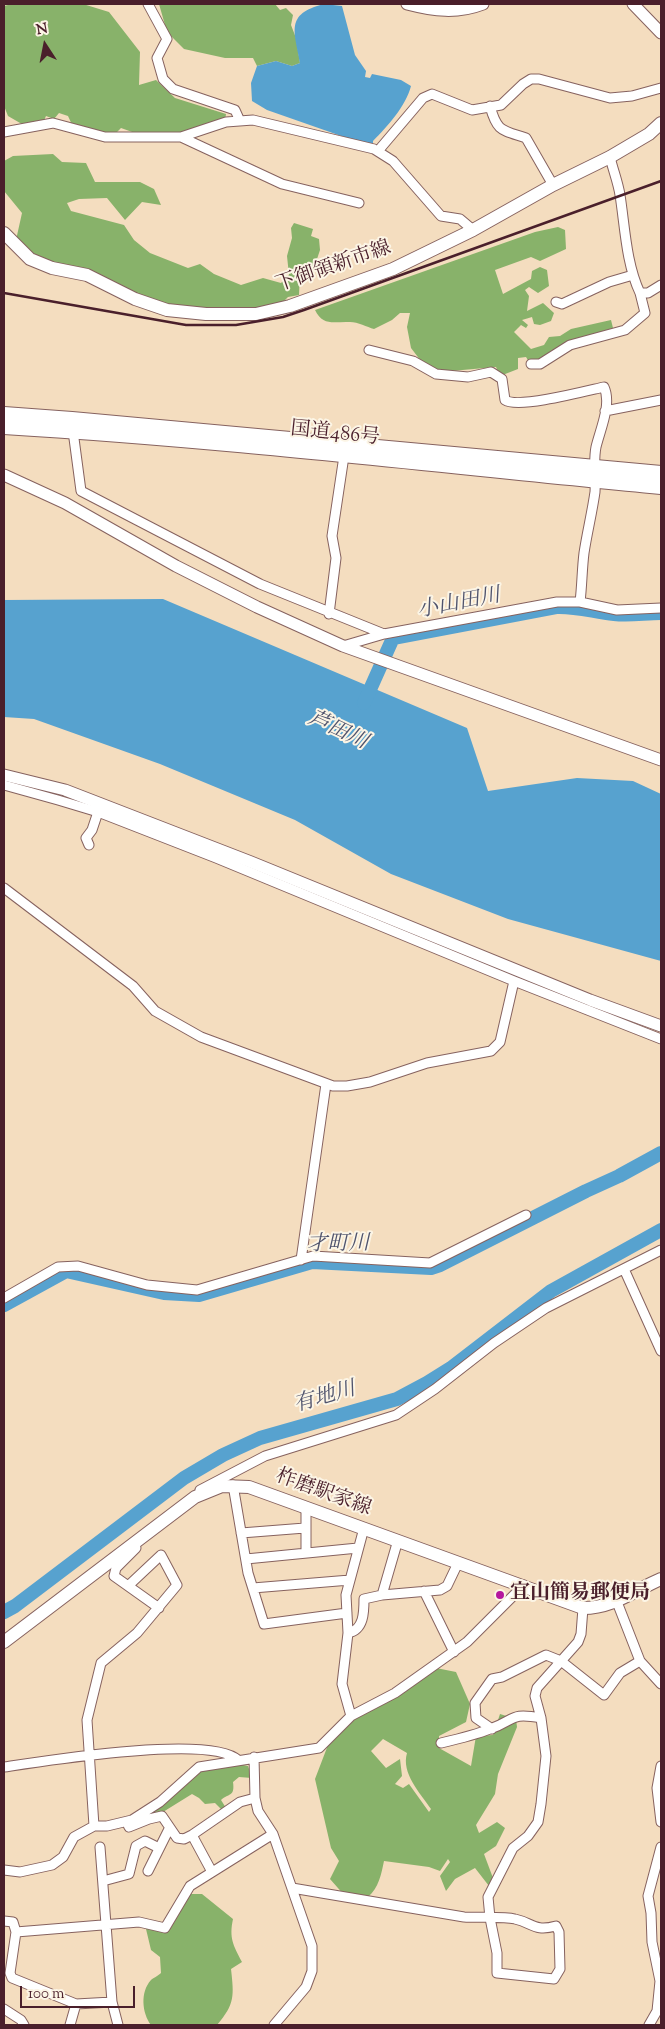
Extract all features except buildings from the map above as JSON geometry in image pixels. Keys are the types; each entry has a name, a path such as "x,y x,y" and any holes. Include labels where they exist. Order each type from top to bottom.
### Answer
{"highway":[{"name":"国道486号","path":"4,414 248,434 594,474 661,487"},
{"name":"国道486号","path":"4,428 73,431 344,456 594,474 661,474"}],"main road":[{"name":"下御領新市線","path":"4,234 30,259 52,268 87,275 136,299 167,310 206,314 248,314 290,306 394,269 473,230 553,185 610,157 649,134 661,122"},
{"name":"柞磨駅家線","path":"4,1642 196,1497 222,1486 249,1487 524,1585 583,1608 593,1608 617,1602 661,1579"}],"street":[{"path":"148,4 167,39 157,58 163,79 173,89 235,110 240,120"},
{"path":"407,4 431,11 469,9 483,4"},
{"path":"633,4 661,33"},
{"path":"378,151 423,98 432,94 472,110 500,105 523,84 539,79 610,98 632,96 661,88"},
{"path":"490,106 495,123 503,131 526,138 553,185"},
{"path":"4,132 53,123 105,137 181,137 226,122 252,120 374,149 393,162 441,216 460,219 473,230"},
{"path":"181,137 282,184 359,203"},
{"path":"531,364 540,364 570,345 625,330 645,312 633,275 620,212 620,195 610,157"},
{"path":"556,302 562,304 609,282 633,275"},
{"path":"640,293 648,293 661,285"},
{"path":"369,350 413,361 436,374 468,377 491,372 502,379 505,400 509,403 537,401 604,387 606,392 605,411 596,448 592,513 584,552 580,602"},
{"path":"605,411 661,400"},
{"path":"73,431 81,492 260,584 329,614 384,634"},
{"path":"329,614 336,558 332,536 344,456"},
{"path":"4,475 64,503 176,566 241,599 343,646 661,760"},
{"path":"343,646 384,634 557,602 580,602 617,610 661,608"},
{"path":"4,775 65,790 251,862 590,1000 661,1026"},
{"path":"44,785 46,789 57,796 58,800"},
{"path":"4,786 98,812 661,1039"},
{"path":"89,846 86,838 92,830 98,812"},
{"path":"4,888 133,986 155,1011 201,1037 333,1086 355,1085 427,1063 491,1051 500,1042 514,981"},
{"path":"301,1260 326,1084"},
{"path":"4,1298 58,1267 78,1266 147,1285 198,1290 313,1256 430,1263 526,1215"},
{"path":"196,1497 200,1489 265,1456 396,1415 435,1389 494,1343 546,1308 661,1250"},
{"path":"624,1269 661,1351"},
{"path":"233,1485 252,1588 264,1624 347,1613"},
{"path":"306,1508 306,1553"},
{"path":"241,1533 305,1528"},
{"path":"351,1716 342,1684 348,1633 346,1595 364,1528"},
{"path":"149,1532 148,1536 116,1568 114,1576 159,1608"},
{"path":"382,1595 398,1540"},
{"path":"246,1559 358,1548"},
{"path":"94,1826 87,1720 100,1663 137,1633 176,1585 161,1556 128,1586"},
{"path":"348,1633 352,1633 363,1619 364,1599 424,1590 440,1590 447,1586 458,1563"},
{"path":"252,1588 350,1580"},
{"path":"4,1870 20,1872 52,1865 63,1857 74,1837 94,1826 106,1826 132,1820 160,1802 198,1767 227,1764 254,1757 319,1748 351,1716 395,1693 467,1642 524,1585"},
{"path":"424,1590 454,1652"},
{"path":"617,1602 640,1661 661,1684"},
{"path":"292,1888 464,1917 490,1918 515,1919 534,1928 556,1926 559,1932 560,1969 554,1979 497,1973 497,1953 490,1918 488,1897 513,1848 528,1836 538,1822 546,1756 541,1718 535,1696 536,1688 578,1642 581,1634 583,1608"},
{"path":"492,1729 476,1718 475,1703 492,1679 502,1677 546,1655 561,1661 604,1695 620,1673 640,1661"},
{"path":"441,1743 492,1729 513,1716 524,1714 541,1718"},
{"path":"4,1767 89,1754 188,1749 215,1751 234,1756 238,1760"},
{"path":"254,1757 255,1798 258,1811 273,1834 312,1946 312,1971 306,1987 274,2025"},
{"path":"661,1766 657,1788 661,1822"},
{"path":"125,1822 129,1827 162,1816 169,1829 177,1838 184,1839 240,1802 255,1798"},
{"path":"148,1871 169,1829"},
{"path":"16,1932 139,1922 164,1928 190,1886 273,1834"},
{"path":"192,1835 212,1872"},
{"path":"102,1881 129,1874 136,1846 145,1841 158,1848"},
{"path":"100,1847 112,2002 118,2025"},
{"path":"649,2025 657,2011 660,1981 652,1942 651,1913 648,1896 658,1868 661,1847"},
{"path":"4,1921 13,1922 16,1932 10,1972 12,1978 76,2004 112,2002"},
{"path":"70,2025 76,2004"},
{"path":"4,2009 22,2020 24,2025"}],"green space":[{"path":"12,4 83,4 109,12 140,52 139,85 156,80 175,98 226,114 224,127 149,138 121,128 111,138 74,129 68,116 59,113 54,119 46,116 41,127 27,127 8,116 4,106 4,6"},
{"path":"159,4 275,4 280,10 286,8 293,15 291,25 296,38 300,63 292,66 276,61 257,66 253,58 225,58 184,49 167,32"},
{"path":"53,154 62,162 86,163 95,182 140,182 154,189 161,205 142,202 125,220 107,198 79,199 67,203 71,211 124,225 134,240 150,253 188,268 200,264 214,274 241,285 263,278 281,283 289,275 287,256 292,238 291,228 294,223 313,229 311,236 319,239 320,250 316,262 326,267 323,273 308,271 300,273 299,295 288,297 279,306 206,309 160,304 38,260 16,240 22,213 4,191 4,161 13,156"},
{"path":"558,227 565,230 566,249 540,261 531,257 495,270 503,294 531,279 532,271 540,267 547,270 549,286 538,293 529,287 525,290 529,296 527,311 543,303 554,313 551,321 540,325 534,324 532,317 522,320 528,325 526,328 521,325 514,332 531,349 544,345 549,337 560,336 571,329 611,320 613,328 567,342 542,360 529,362 526,357 518,358 518,369 500,376 496,367 440,372 424,365 411,348 407,327 410,313 400,313 392,320 374,329 353,322 326,321 315,310 535,232"},
{"path":"436,1668 456,1672 470,1704 466,1722 439,1736 439,1748 471,1766 476,1736 493,1735 500,1714 516,1719 517,1727 498,1774 495,1794 476,1825 479,1833 497,1822 505,1828 496,1846 484,1854 493,1878 489,1886 475,1868 455,1879 446,1891 440,1876 450,1862 448,1859 440,1871 429,1867 384,1861 377,1885 368,1897 345,1896 330,1879 339,1861 331,1848 315,1779 328,1745 354,1716","holes":["383,1739 407,1753 406,1760 409,1775 431,1809 429,1812 409,1784 403,1788 395,1784 402,1776 400,1759 386,1768 371,1751"]},
{"path":"238,1764 248,1766 252,1778 239,1777 233,1782 231,1794 221,1800 226,1808 223,1811 215,1803 205,1804 192,1794 163,1812 133,1824 199,1769"},
{"path":"187,1894 202,1894 233,1919 231,1931 233,1941 242,1962 231,1969 232,1999 223,2018 217,2025 151,2025 144,2009 145,1990 151,1980 161,1973 160,1957 151,1950 146,1929 152,1928 163,1932"}],"water":[{"path":"324,4 342,6 355,55 366,71 365,77 370,78 372,74 401,80 411,86 405,101 390,123 373,141 373,144 367,145 267,110 252,101 251,83 257,66 276,61 292,66 300,63 295,26 303,13"},
{"name":"芦田川","path":"163,599 467,728 488,791 577,778 633,781 661,794 661,961 508,919 391,874 295,820 160,764 34,719 4,717 4,600"}],"waterway":[{"name":"小山田川","path":"364,703 393,638 556,607 571,607 620,615 661,613"},
{"name":"才町川","path":"4,1305 66,1271 164,1293 199,1295 312,1262 431,1268 619,1176 661,1153"},
{"name":"有地川","path":"4,1612 15,1606 184,1478 223,1455 260,1438 397,1399 451,1368 551,1291 661,1230"}],"railway":[{"path":"4,293 186,325 236,325 283,317 661,181"}],"place":[{"name":"宜山簡易郵便局","path":"500,1595"}]}
